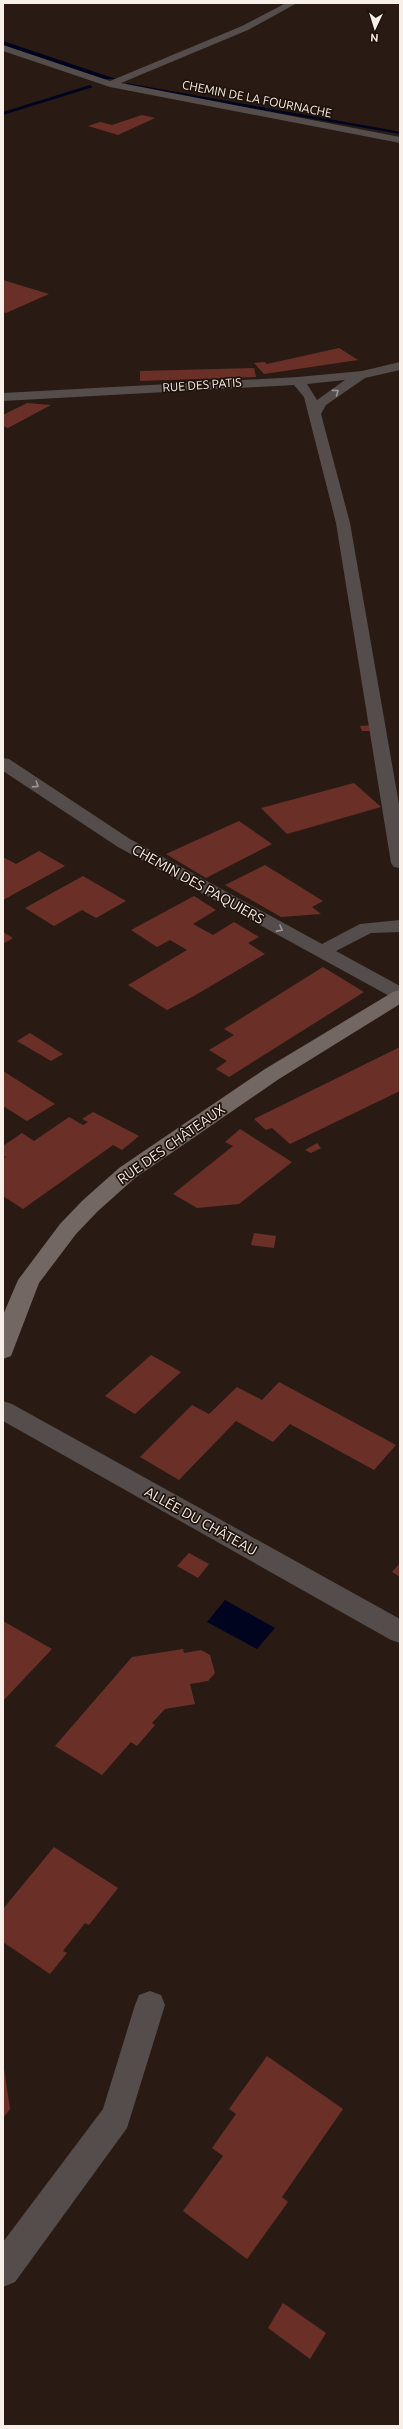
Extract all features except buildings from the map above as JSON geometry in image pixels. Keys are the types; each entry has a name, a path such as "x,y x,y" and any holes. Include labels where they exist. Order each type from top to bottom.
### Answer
{"street":[{"path":"110,84 245,28 293,3"},
{"name":"CHEMIN DE LA FOURNACHE","path":"3,48 110,84 400,140"},
{"name":"RUE DES PATIS","path":"3,397 250,382 298,381 362,375 400,366"},
{"path":"315,414 321,403 362,375"},
{"path":"298,381 310,397 343,523 400,863"},
{"path":"250,382 284,395"},
{"path":"298,400 315,414"},
{"name":"CHEMIN DES PAQUIERS","path":"3,763 124,842 400,995"},
{"path":"322,951 367,928 400,926"},
{"name":"RUE DES CHÂTEAUX","path":"3,1350 7,1334 30,1280 68,1229 90,1206 127,1173 272,1074 400,995"},
{"name":"ALLÉE DU CHÂTEAU","path":"3,1410 400,1632"},
{"path":"3,2270 116,2117 150,2004"}],"water":[{"path":"3,41 116,79 103,79 3,45"},
{"path":"126,83 391,130 400,132 400,134 129,87"},
{"path":"90,85 93,87 3,115 3,112"},
{"path":"225,1600 275,1628 257,1649 207,1622"}]}
